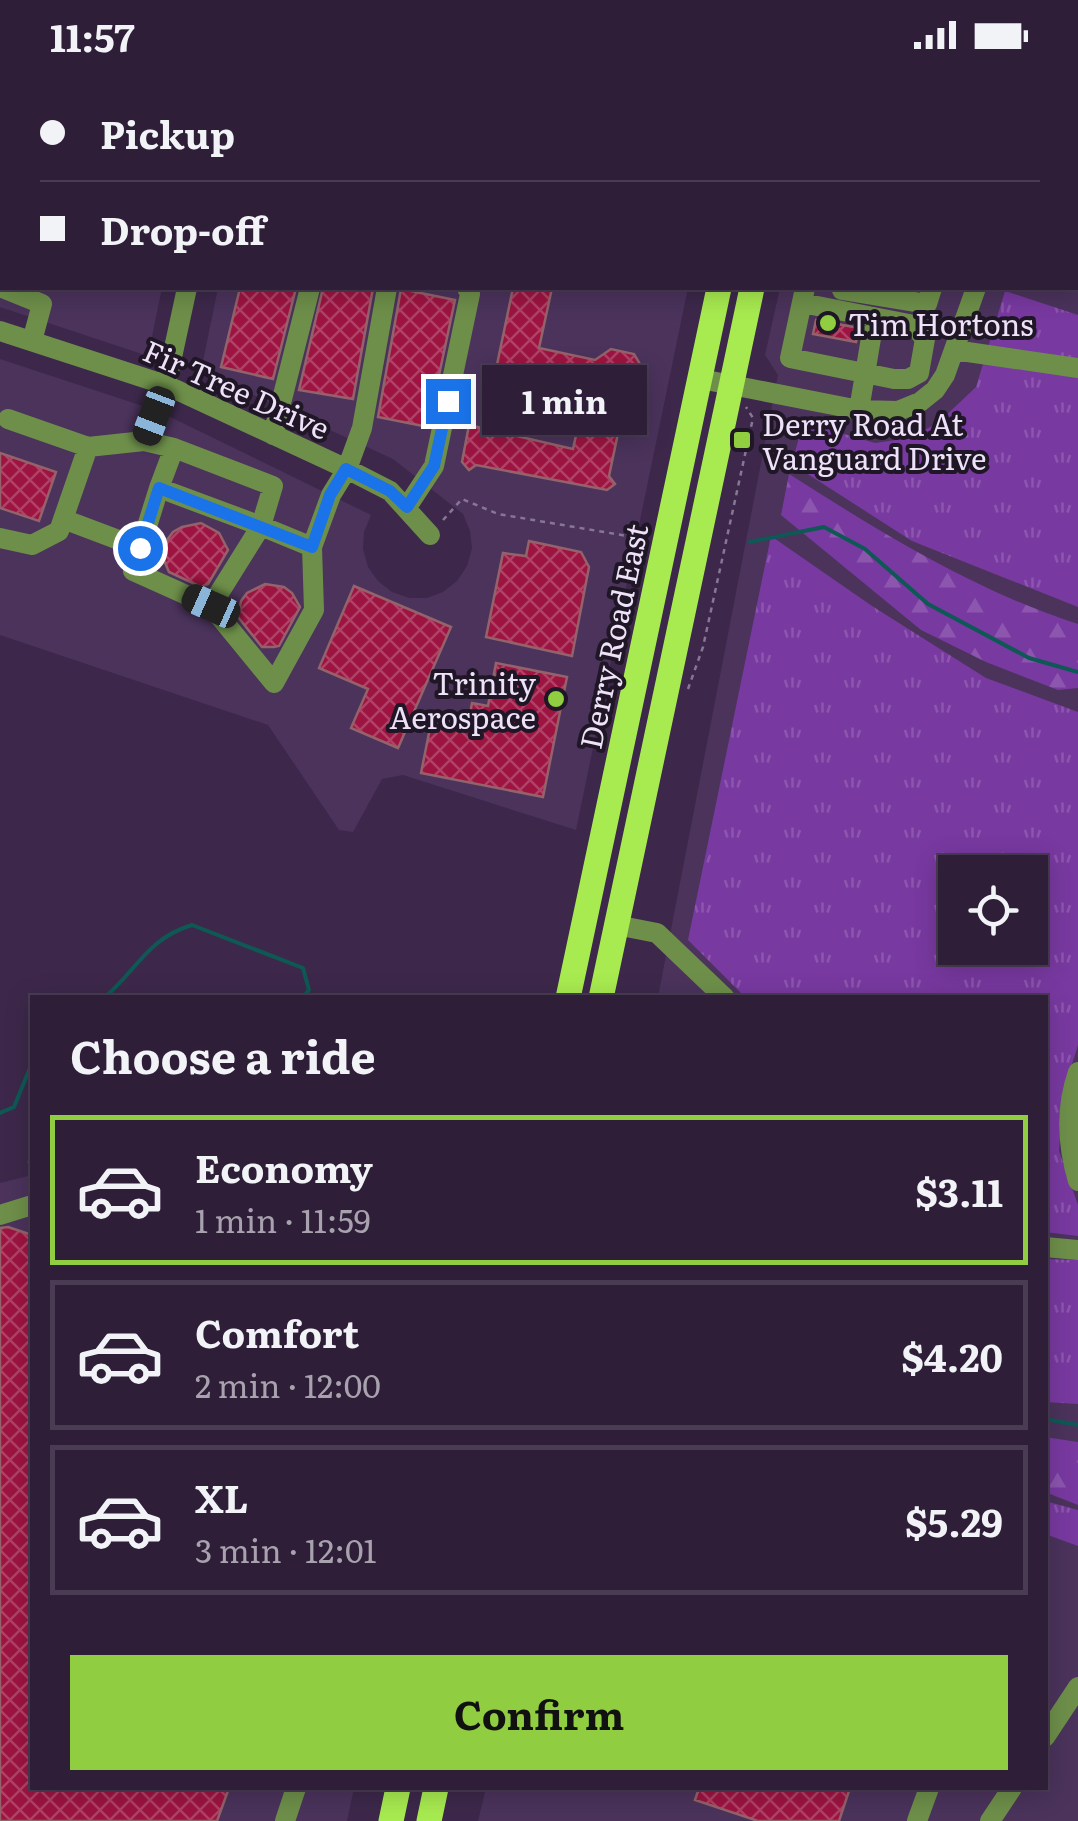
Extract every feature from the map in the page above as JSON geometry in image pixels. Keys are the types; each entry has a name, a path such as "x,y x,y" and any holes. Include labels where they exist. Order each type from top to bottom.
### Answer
{"main road":[{"name":"Derry Road East","path":"569,995 719,290"},
{"path":"602,995 752,290"},
{"path":"391,1821 398,1790"},
{"path":"429,1821 436,1790"}],"street":[{"path":"18,290 45,296 32,342"},
{"path":"144,441 166,385 187,290"},
{"path":"272,435 309,290"},
{"path":"174,448 133,571 211,606 274,682 314,610 312,547 330,495 346,469 362,428 386,290"},
{"path":"407,507 434,466 468,290"},
{"path":"848,290 927,304 931,290"},
{"path":"700,379 859,410 898,411 920,402 944,376 975,290"},
{"path":"803,295 880,323 914,325 925,339 919,373 908,380 790,358 803,295"},
{"path":"859,410 880,323"},
{"name":"Fir Tree Drive","path":"0,331 166,385 346,469 390,491 430,535"},
{"path":"954,350 1078,368"},
{"path":"8,420 88,447 144,441 174,448 273,486 261,526 211,606"},
{"path":"0,538 32,545 59,530 88,447"},
{"path":"159,488 312,547"},
{"path":"63,520 140,548"},
{"path":"616,926 657,932 722,995"},
{"path":"1078,1072 1071,1092 1068,1128 1078,1181"},
{"path":"0,1215 30,1206"},
{"path":"1048,1247 1078,1250"},
{"path":"1048,1732 1078,1687"},
{"path":"285,1821 295,1790"},
{"path":"917,1821 929,1790"},
{"path":"990,1821 1011,1790"}],"path":[{"path":"430,535 462,499 498,514 646,539"}],"shaded area":[{"path":"0,290 162,290 148,356 0,307"},
{"path":"218,290 688,290 576,830 403,775 382,779 353,832 339,830 268,725 0,635 0,359 158,411 371,515 363,549 368,567 392,592 409,598 427,598 457,581 472,548 463,514 393,459 201,371"},
{"path":"780,290 1078,290 1078,1821 478,1821 486,1790 1048,1790 1048,995 658,995 778,375 765,355"},
{"path":"30,1176 30,1790 354,1790 347,1821 0,1821 0,1183"}],"green space":[{"path":"1005,291 1078,315 1078,607 912,541 792,464 803,422 875,443 909,438 938,423 976,387"},
{"path":"789,474 965,577 1078,624 1078,688 1058,690 986,662 921,630 781,515"},
{"path":"771,536 986,678 1078,712 1078,1045 1063,1093 1059,1151 1078,1205 1078,1236 1048,1232 1048,995 743,995 688,940"},
{"path":"1048,1259 1078,1260 1078,1404 1048,1402"},
{"path":"1048,1437 1078,1442 1078,1505 1048,1493"},
{"path":"1048,1502 1078,1510 1078,1546 1048,1535"}],"building":[{"path":"240,290 295,290 273,379 221,367"},
{"path":"323,290 373,290 353,399 299,390"},
{"path":"401,290 455,300 428,427 378,417"},
{"path":"513,290 552,290 539,348 595,360 611,349 634,354 640,364 632,367 609,476 615,484 607,490 476,465 469,470 462,462 469,425 573,449 584,399 494,379"},
{"path":"816,320 859,328 856,342 813,334"},
{"path":"0,453 56,472 39,521 0,508"},
{"path":"201,523 219,533 228,550 208,584 201,587 169,572 164,560 167,540 173,532"},
{"path":"529,541 581,552 589,567 572,656 486,637 503,553 526,556"},
{"path":"265,584 284,587 300,607 279,646 274,647 262,647 238,617 247,593"},
{"path":"354,586 451,627 398,748 351,728 368,689 319,668"},
{"path":"496,663 567,677 543,797 421,773 432,718 468,725 472,703 488,706"},
{"path":"0,1228 30,1234 30,1790 228,1790 217,1821 0,1821"},
{"path":"698,1790 849,1790 839,1821 758,1821 695,1800"}],"waterway":[{"path":"750,542 824,527 865,549 928,604 1029,658 1078,672"},
{"path":"107,995 154,946 192,925 303,968 309,990 305,995"},
{"path":"0,1113 14,1107 30,1068"},
{"path":"1048,1420 1078,1425"}],"place":[{"name":"Tim Hortons","path":"828,323"},
{"name":"Derry Road At Vanguard Drive","path":"742,440"},
{"name":"Trinity Aerospace","path":"556,699"}],"route":[{"path":"140,548 159,488 312,547 330,495 346,469 390,491 407,507 434,466 448,401"}]}
